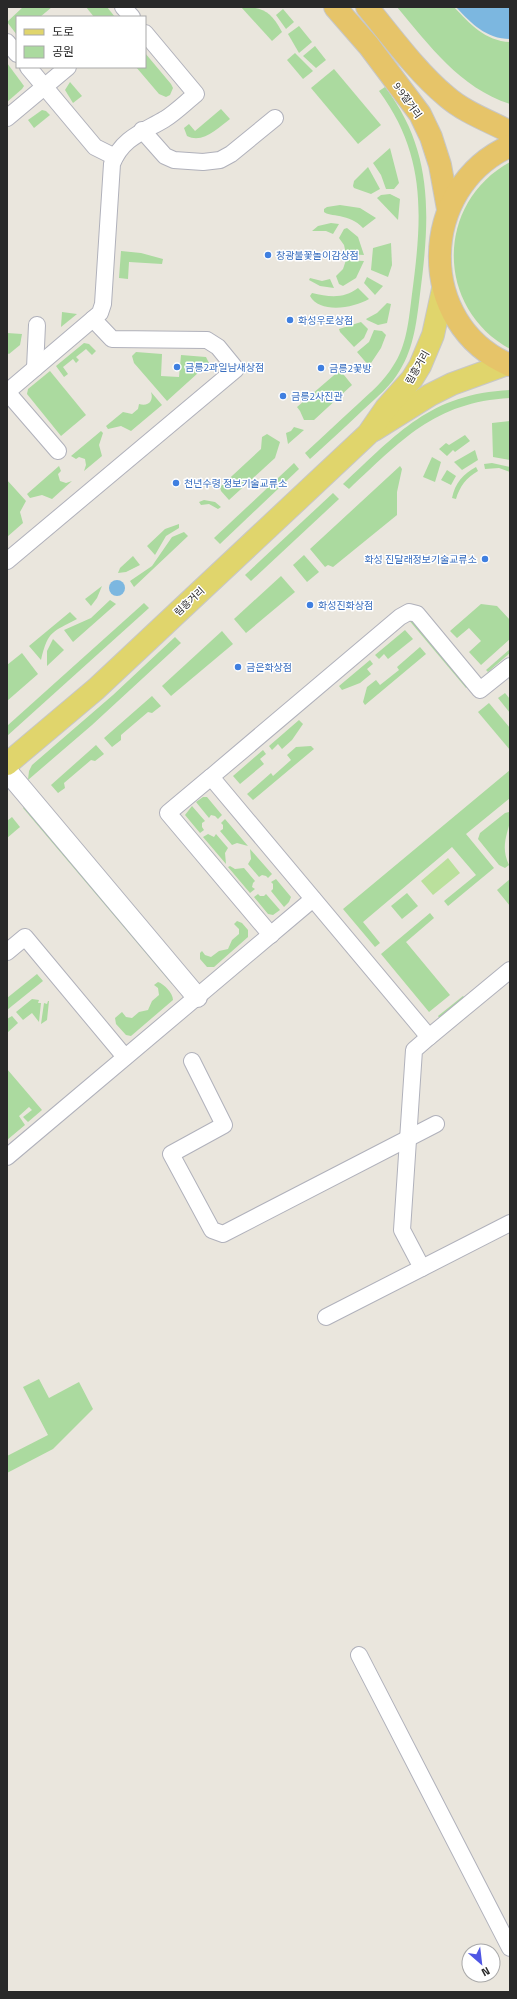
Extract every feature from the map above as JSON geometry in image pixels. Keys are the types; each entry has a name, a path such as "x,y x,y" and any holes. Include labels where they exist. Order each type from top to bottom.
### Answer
{"highway":[{"name":"9·9절거리","path":"335,7 369,46 420,114 431,137 440,165 448,209"},
{"path":"367,7 428,79 446,97 510,132"},
{"path":"509,365 483,349 467,333 455,316 443,289 440,276 439,249 444,222 448,209 456,193 479,166 493,155 510,146"}],"main road":[{"name":"림흥거리","path":"368,434 386,408 412,379 420,366 433,335 443,289"},
{"name":"림흥거리","path":"7,764 96,689 368,434 430,395 452,384 509,365"}],"street":[{"path":"124,7 131,16"},
{"path":"58,451 9,386 35,368 100,313 103,304 112,164 115,157 123,146 142,130 166,119 196,94 146,34"},
{"path":"7,42 16,53"},
{"path":"29,68 95,147 115,157"},
{"path":"7,118 67,68"},
{"path":"142,130 165,156 174,160 203,162 220,160 231,154 275,118"},
{"path":"7,561 236,369 218,347 206,340 112,339 93,319"},
{"path":"35,368 37,325"},
{"path":"271,935 168,813 400,617 409,612 417,614 480,690 510,666"},
{"path":"7,772 197,997"},
{"path":"211,777 429,1037"},
{"path":"7,1158 313,899"},
{"path":"7,952 25,937 125,1058"},
{"path":"422,1268 402,1230 414,1050 510,970"},
{"path":"192,1062 224,1125 171,1154 212,1230 222,1234 436,1124"},
{"path":"326,1317 510,1223"},
{"path":"359,1655 510,1948"}],"green space":[{"path":"23,7 52,7 41,16 16,16 16,34 7,22"},
{"path":"86,7 107,7 114,16 93,16"},
{"path":"241,7 256,8 266,12 274,20 282,32 272,41"},
{"path":"397,7 454,7 466,20 486,35 501,41 510,42 510,104 492,97 476,87 447,64"},
{"path":"283,9 294,22 286,29 276,15"},
{"path":"299,26 312,42 299,53 288,34"},
{"path":"315,46 326,60 316,68 303,56"},
{"path":"295,53 313,71 303,79 287,60"},
{"path":"146,54 173,88 170,95 166,97 159,94 137,68 146,68"},
{"path":"7,63 24,86 7,102"},
{"path":"334,69 381,125 358,144 311,88"},
{"path":"70,82 82,96 73,103 65,90"},
{"path":"385,87 401,111 413,136 425,186 426,239 419,304 412,343 405,361 388,386 310,459 305,453 386,377 398,358 407,332 418,239 419,214 417,188 413,164 406,139 395,115 379,91"},
{"path":"221,109 230,119 204,137 193,138 187,136 184,128 189,124 195,131"},
{"path":"42,110 46,111 50,115 34,128 28,120"},
{"path":"390,148 399,183 394,189 386,189 381,175 373,163"},
{"path":"510,162 510,349 485,331 468,308 457,283 454,256 457,228 468,203 485,180"},
{"path":"368,167 380,189 371,194 354,188 353,186 354,181"},
{"path":"390,194 400,199 398,220 377,198 381,195"},
{"path":"340,205 360,208 376,218 363,228 352,220 324,212 324,209 327,207"},
{"path":"331,223 339,224 333,234 326,231 312,231 318,226"},
{"path":"347,228 358,237 364,255 346,254 344,245 339,238 344,229"},
{"path":"391,243 392,265 388,277 371,270 373,248"},
{"path":"121,251 141,253 163,259 162,264 129,262 128,279 119,278"},
{"path":"346,260 364,261 356,278 343,286 339,284 336,276 343,269"},
{"path":"367,277 383,286 375,295 364,283"},
{"path":"310,278 322,281 330,279 334,288 320,286 309,280"},
{"path":"358,288 369,299 346,307 338,308 321,305 315,302 310,296 312,293 330,296 342,295 353,292"},
{"path":"387,303 391,304 387,323 378,325 366,319 377,313"},
{"path":"62,312 77,314 61,327"},
{"path":"361,322 368,329 364,338 354,347 339,329"},
{"path":"374,330 382,331 386,335 381,348 369,366 357,352 369,342"},
{"path":"7,333 22,334 20,345 9,354 7,353"},
{"path":"84,343 89,344 96,351 92,355 86,349 76,357 79,360 76,363 73,359 63,367 68,374 64,377 56,366"},
{"path":"136,352 162,354 161,376 179,377 181,355 206,357 209,363 167,401 134,363 132,356"},
{"path":"340,370 352,385 314,420 304,420 297,407"},
{"path":"50,371 86,415 61,436 27,394 28,389"},
{"path":"510,390 510,398 483,401 460,407 439,416 420,427 403,440 349,489 343,484 381,448 417,419 458,399 482,393"},
{"path":"151,392 162,405 131,431 121,426 108,429 106,426 123,412 132,414 138,409 139,404 148,404 152,398"},
{"path":"510,421 510,460 493,457 492,423"},
{"path":"294,427 304,430 288,444 286,433 291,431"},
{"path":"101,431 103,433 99,445 102,456 84,471 86,465 85,459 79,457 76,459 71,456"},
{"path":"267,434 280,442 275,458 229,500 221,491 220,487 261,449 262,437"},
{"path":"465,435 470,441 455,452 453,450 447,456 439,449 446,443 449,445"},
{"path":"475,450 478,460 462,470 454,462"},
{"path":"432,457 441,462 435,482 423,477"},
{"path":"294,463 299,469 220,544 214,538"},
{"path":"492,463 510,467 510,472 499,468 485,469 484,464"},
{"path":"59,466 61,471 58,474 60,481 66,483 72,481 52,499 42,495 30,498 27,494"},
{"path":"400,466 402,469 397,492 397,515 333,567 328,565 325,567 310,549"},
{"path":"476,467 478,471 470,476 464,483 459,490 456,499 452,498 457,483 467,473"},
{"path":"447,470 456,476 451,485 441,480"},
{"path":"7,480 26,501 20,512 23,523 7,537"},
{"path":"333,493 339,499 251,581 245,575"},
{"path":"204,500 215,502 221,507 218,509 209,504 201,505 199,502"},
{"path":"179,524 179,528 166,536 155,555 147,546 165,529"},
{"path":"184,532 188,536 134,587 130,581 152,566 172,537"},
{"path":"304,555 319,572 307,582 293,565"},
{"path":"133,556 140,565 126,572 118,573 120,568"},
{"path":"281,576 295,592 246,633 234,619"},
{"path":"102,586 97,598 91,606 85,599"},
{"path":"110,600 116,604 73,642 64,630 91,618"},
{"path":"144,603 149,608 7,736 7,726"},
{"path":"481,604 497,606 510,620 510,639 481,665 469,652 481,641 469,628 457,638 450,631"},
{"path":"70,612 77,619 57,630 49,637 41,660 29,646"},
{"path":"410,618 468,686 466,688 408,619"},
{"path":"405,630 413,639 388,659 384,654 379,659 375,655"},
{"path":"222,631 233,644 171,696 162,686"},
{"path":"175,637 181,643 92,725 28,780 29,771 32,765 113,695"},
{"path":"53,639 64,650 47,666 47,651"},
{"path":"420,647 426,654 365,705 363,702 367,687 376,680 380,685 399,670 397,667"},
{"path":"510,649 510,653 488,672 486,670"},
{"path":"22,653 38,674 7,701 7,665"},
{"path":"370,660 373,664 367,669 371,674 360,683 342,690 339,686"},
{"path":"505,693 510,699 510,713 498,698"},
{"path":"152,696 161,706 152,713 148,712 121,735 121,740 112,747 104,738"},
{"path":"489,703 510,728 510,750 478,712"},
{"path":"299,720 303,724 292,740 282,749 278,744 272,750 269,746"},
{"path":"96,745 104,754 95,761 91,760 64,783 65,788 58,793 51,785"},
{"path":"311,746 314,749 253,800 247,794 271,773 273,776 291,760 287,755 296,747"},
{"path":"263,750 266,754 260,759 264,764 240,784 233,776"},
{"path":"510,770 510,798 466,834 494,868 448,906 444,901 476,875 452,847 363,922 380,943 375,947 343,909"},
{"path":"203,797 207,797 222,815 218,819 211,815 209,818 196,802"},
{"path":"25,806 174,982 172,984 23,808"},
{"path":"192,806 205,821 202,823 204,830 200,833 185,815"},
{"path":"509,812 510,822 505,841 505,848 509,865 505,868 499,865 478,839 480,833 505,813"},
{"path":"12,817 20,827 7,838 7,821"},
{"path":"225,819 248,846 237,843 232,845 220,831 223,829 223,825 221,823"},
{"path":"208,834 214,837 216,834 228,848 225,853 226,864 203,837"},
{"path":"250,849 272,874 268,878 262,875 259,877 248,864 251,859"},
{"path":"448,858 460,873 433,895 421,881"},
{"path":"230,866 235,869 244,868 255,881 252,887 255,889 250,893 228,867"},
{"path":"276,879 291,897 289,902 284,907 271,891 273,889 273,884 271,882"},
{"path":"510,879 510,906 497,890"},
{"path":"407,893 418,906 402,919 391,906"},
{"path":"258,894 260,896 264,896 266,894 280,910 273,915 268,914 254,897"},
{"path":"430,913 434,918 406,942 450,995 429,1012 381,954"},
{"path":"237,921 242,923 248,930 248,937 214,967 207,967 200,959 200,953 202,951 205,955 211,957 219,951 228,949 232,940 239,934 239,929 234,924"},
{"path":"37,974 43,981 7,1010 7,998"},
{"path":"158,982 168,989 173,997 173,1000 131,1036 126,1035 116,1024 115,1018 122,1012 126,1017 132,1018 139,1012 148,1010 152,1001 159,995 158,988 154,985"},
{"path":"463,996 465,998 440,1019 438,1016"},
{"path":"32,999 39,1000 38,1003 41,1003 39,1022 32,1013 23,1020 16,1012"},
{"path":"48,1001 47,1020 41,1024 44,1003 47,1004"},
{"path":"12,1016 18,1023 7,1033 7,1019"},
{"path":"7,1069 42,1110 28,1122 23,1117 32,1110 29,1107 19,1116 25,1125 7,1140"},
{"path":"39,1379 49,1398 79,1382 93,1409 53,1449 7,1473 7,1456 48,1435 23,1387"}],"water":[{"path":"456,7 510,7 510,39 501,38 486,33 467,19"},
{"path":"117,580 124,585 125,588 120,595 117,596 110,591 109,588 114,581"}],"place":[{"name":"창광불꽃놀이감상점","path":"268,255"},
{"name":"화성우로상점","path":"290,320"},
{"name":"금릉2과일남새상점","path":"177,367"},
{"name":"금릉2꽃방","path":"321,368"},
{"name":"금릉2사진관","path":"283,396"},
{"name":"천년수령 정보기술교류소","path":"176,483"},
{"name":"화성 진달래정보기술교류소","path":"485,559"},
{"name":"화성진화상점","path":"310,605"},
{"name":"금은화상점","path":"238,667"}]}
